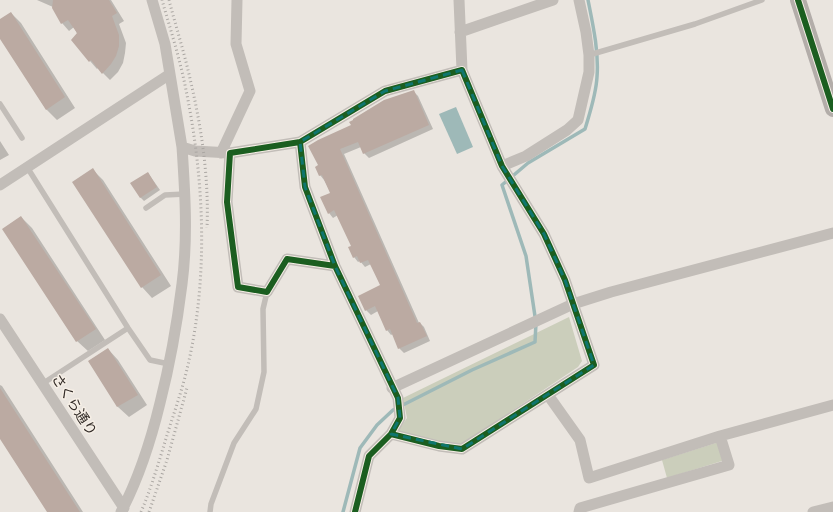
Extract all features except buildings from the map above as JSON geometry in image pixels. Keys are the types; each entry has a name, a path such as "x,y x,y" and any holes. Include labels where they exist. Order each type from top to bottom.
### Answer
{"main road":[{"path":"798,0 833,109"}],"street":[{"path":"123,510 155,426 170,364 182,283 184,254 185,194 182,147 165,44 152,0"},
{"path":"236,0 236,44 250,91 226,153 227,202 238,287 267,292 287,259 336,266"},
{"path":"391,434 439,446 462,449 548,396 594,365 565,280 544,234 504,170 462,70 458,0"},
{"path":"460,32 553,0"},
{"path":"504,170 567,130 578,120 589,72 590,55 579,0"},
{"path":"182,147 195,151 226,153 300,142 385,91 462,70"},
{"path":"0,185 170,74"},
{"path":"300,142 305,187 336,266 398,398 400,418 391,434 369,456 354,512"},
{"path":"392,388 573,304 619,290 833,234"},
{"name":"さくら通り","path":"0,319 123,510"},
{"path":"548,396 580,440 589,478 720,436 833,405"},
{"path":"579,512 580,508 729,464 720,436"},
{"path":"814,512 833,507"}],"lane":[{"path":"590,55 695,24 762,0"},
{"path":"0,104 22,138"},
{"path":"27,167 128,328 150,360 170,364"},
{"path":"146,208 165,195 185,194"},
{"path":"210,512 234,443 256,409 264,372 263,309 267,292"},
{"path":"42,384 128,328"}],"highlighted area":[{"path":"462,70 502,166 544,234 565,280 594,365 462,449 391,434 400,418 398,398 335,266 305,187 300,142 385,91"}],"green space":[{"path":"569,317 582,361 578,367 465,442 458,445 397,432 407,418 403,398"},
{"path":"719,442 725,460 667,478 662,460"}],"water":[{"path":"456,107 473,147 457,154 439,114"}],"waterway":[{"path":"343,512 360,448 377,425 393,410 472,370 535,342 536,323 526,256 502,185 528,163 585,129 597,77 595,38 588,0"}],"railway":[{"path":"141,512 156,472 188,365 195,331 201,260 202,225 200,190 191,119 180,63 162,0"},
{"path":"169,0 195,101 206,173 207,228"},
{"path":"149,512 167,460 187,388"}],"cycle path":[{"path":"798,0 833,109"},
{"path":"300,142 385,91 462,70 502,166 544,234 565,280 594,365 462,449 439,446 391,434 369,456 355,512"},
{"path":"335,266 287,259 267,292 238,287 227,202 230,153 300,142 305,187 335,266 398,398 400,418 391,434"}]}
